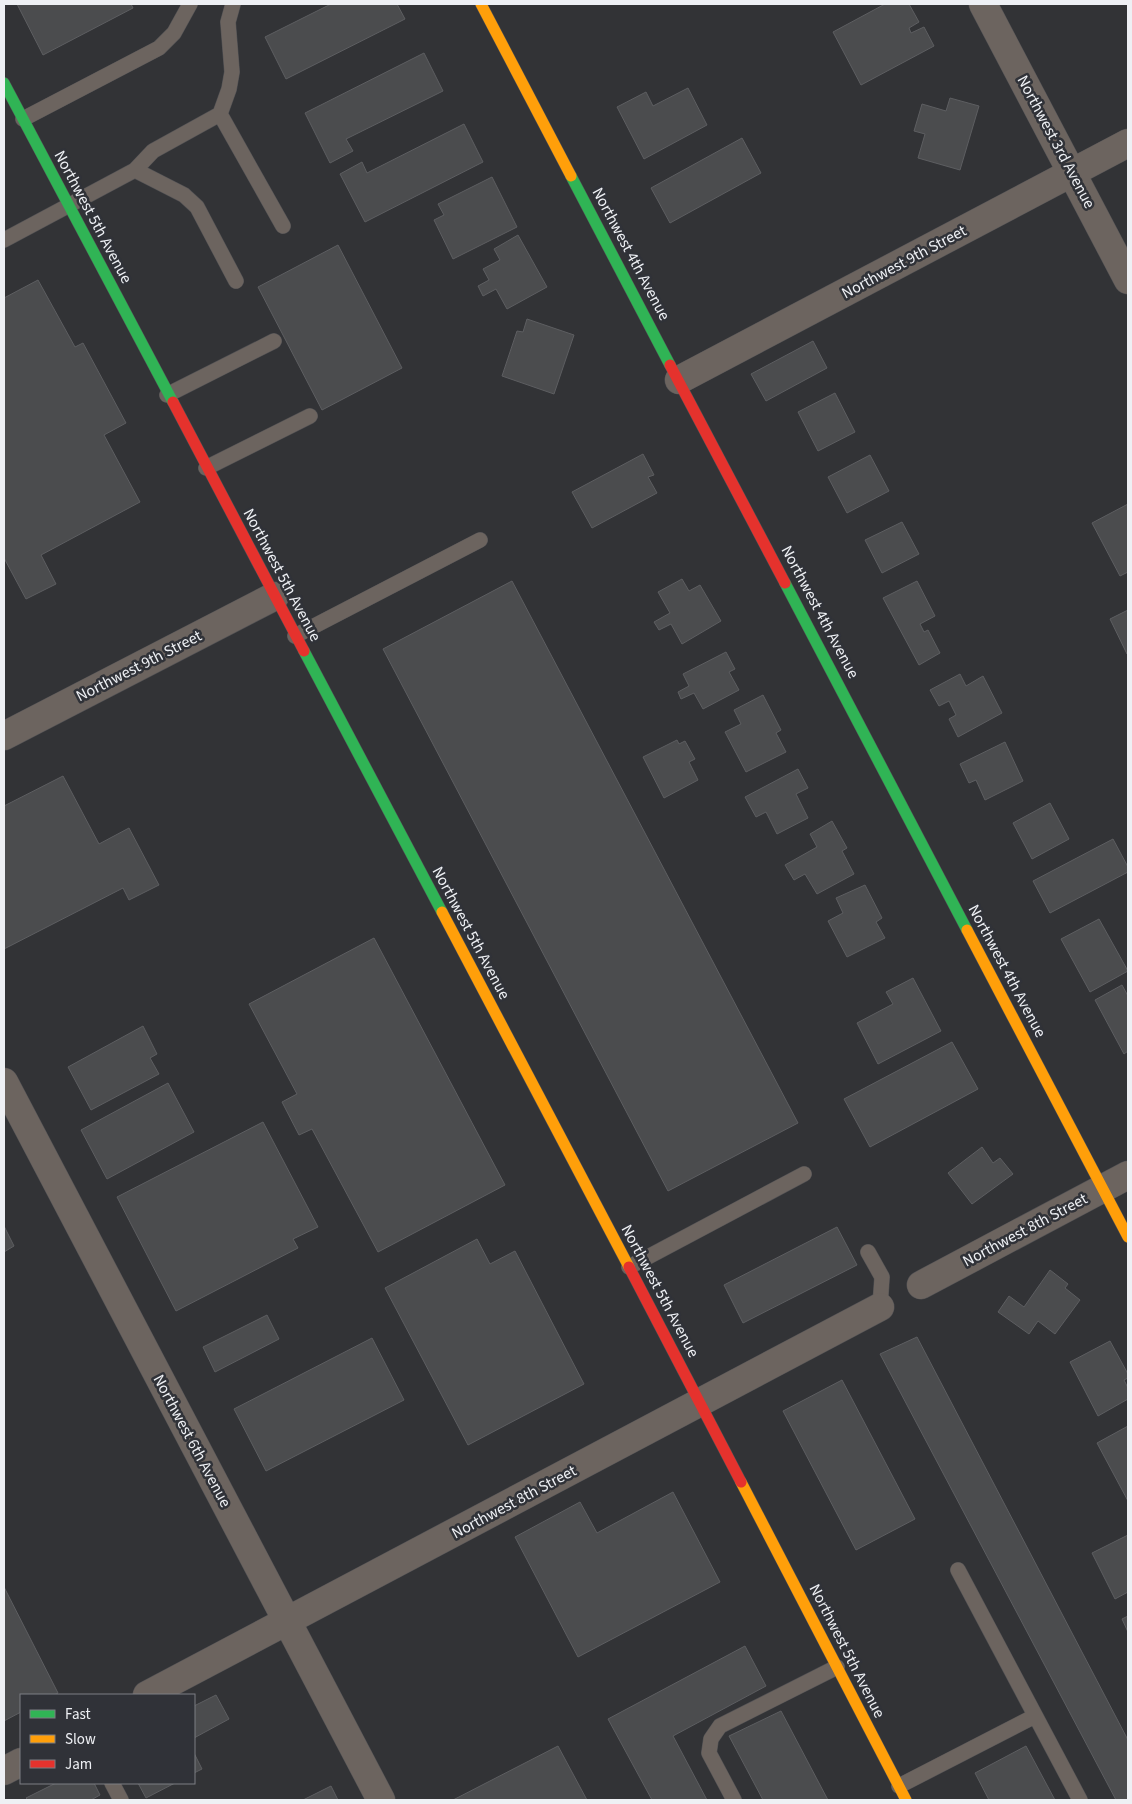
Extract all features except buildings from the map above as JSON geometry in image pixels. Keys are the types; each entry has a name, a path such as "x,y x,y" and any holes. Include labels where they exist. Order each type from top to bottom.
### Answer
{"street":[{"name":"Northwest 4th Avenue","path":"481,4 1128,1236"},
{"name":"Northwest 3rd Avenue","path":"983,4 1128,280"},
{"name":"Northwest 5th Avenue","path":"4,83 167,395 630,1267 906,1800"},
{"name":"Northwest 9th Street","path":"679,380 1128,143"},
{"name":"Northwest 9th Street","path":"4,736 275,596"},
{"name":"Northwest 6th Avenue","path":"4,1082 381,1800"},
{"name":"Northwest 8th Street","path":"921,1285 1128,1175"},
{"name":"Northwest 8th Street","path":"149,1694 880,1307"},
{"path":"4,1771 20,1763"}],"lane":[{"path":"23,119 159,48 174,33 190,4"},
{"path":"4,240 135,170 153,151 220,114 232,72 228,22 233,4"},
{"path":"220,114 284,226"},
{"path":"135,170 184,195 197,207 236,281"},
{"path":"167,395 274,341"},
{"path":"206,468 310,416"},
{"path":"296,636 480,540"},
{"path":"630,1267 804,1174"},
{"path":"868,1252 882,1276 880,1307"},
{"path":"958,1570 1080,1800"},
{"path":"734,1800 709,1753 711,1739 720,1726 837,1667"},
{"path":"899,1786 1035,1716"},
{"path":"113,1784 121,1800"}],"traffic: fast":[{"path":"4,83 173,402"},
{"path":"571,176 670,365"},
{"path":"785,583 967,930"},
{"path":"304,651 442,912"}],"traffic: slow":[{"path":"481,4 571,176"},
{"path":"442,912 629,1267"},
{"path":"967,930 1128,1237"},
{"path":"741,1482 906,1800"}],"traffic: jam":[{"path":"670,365 785,583"},
{"path":"173,402 304,651"},
{"path":"629,1267 741,1482"}]}
